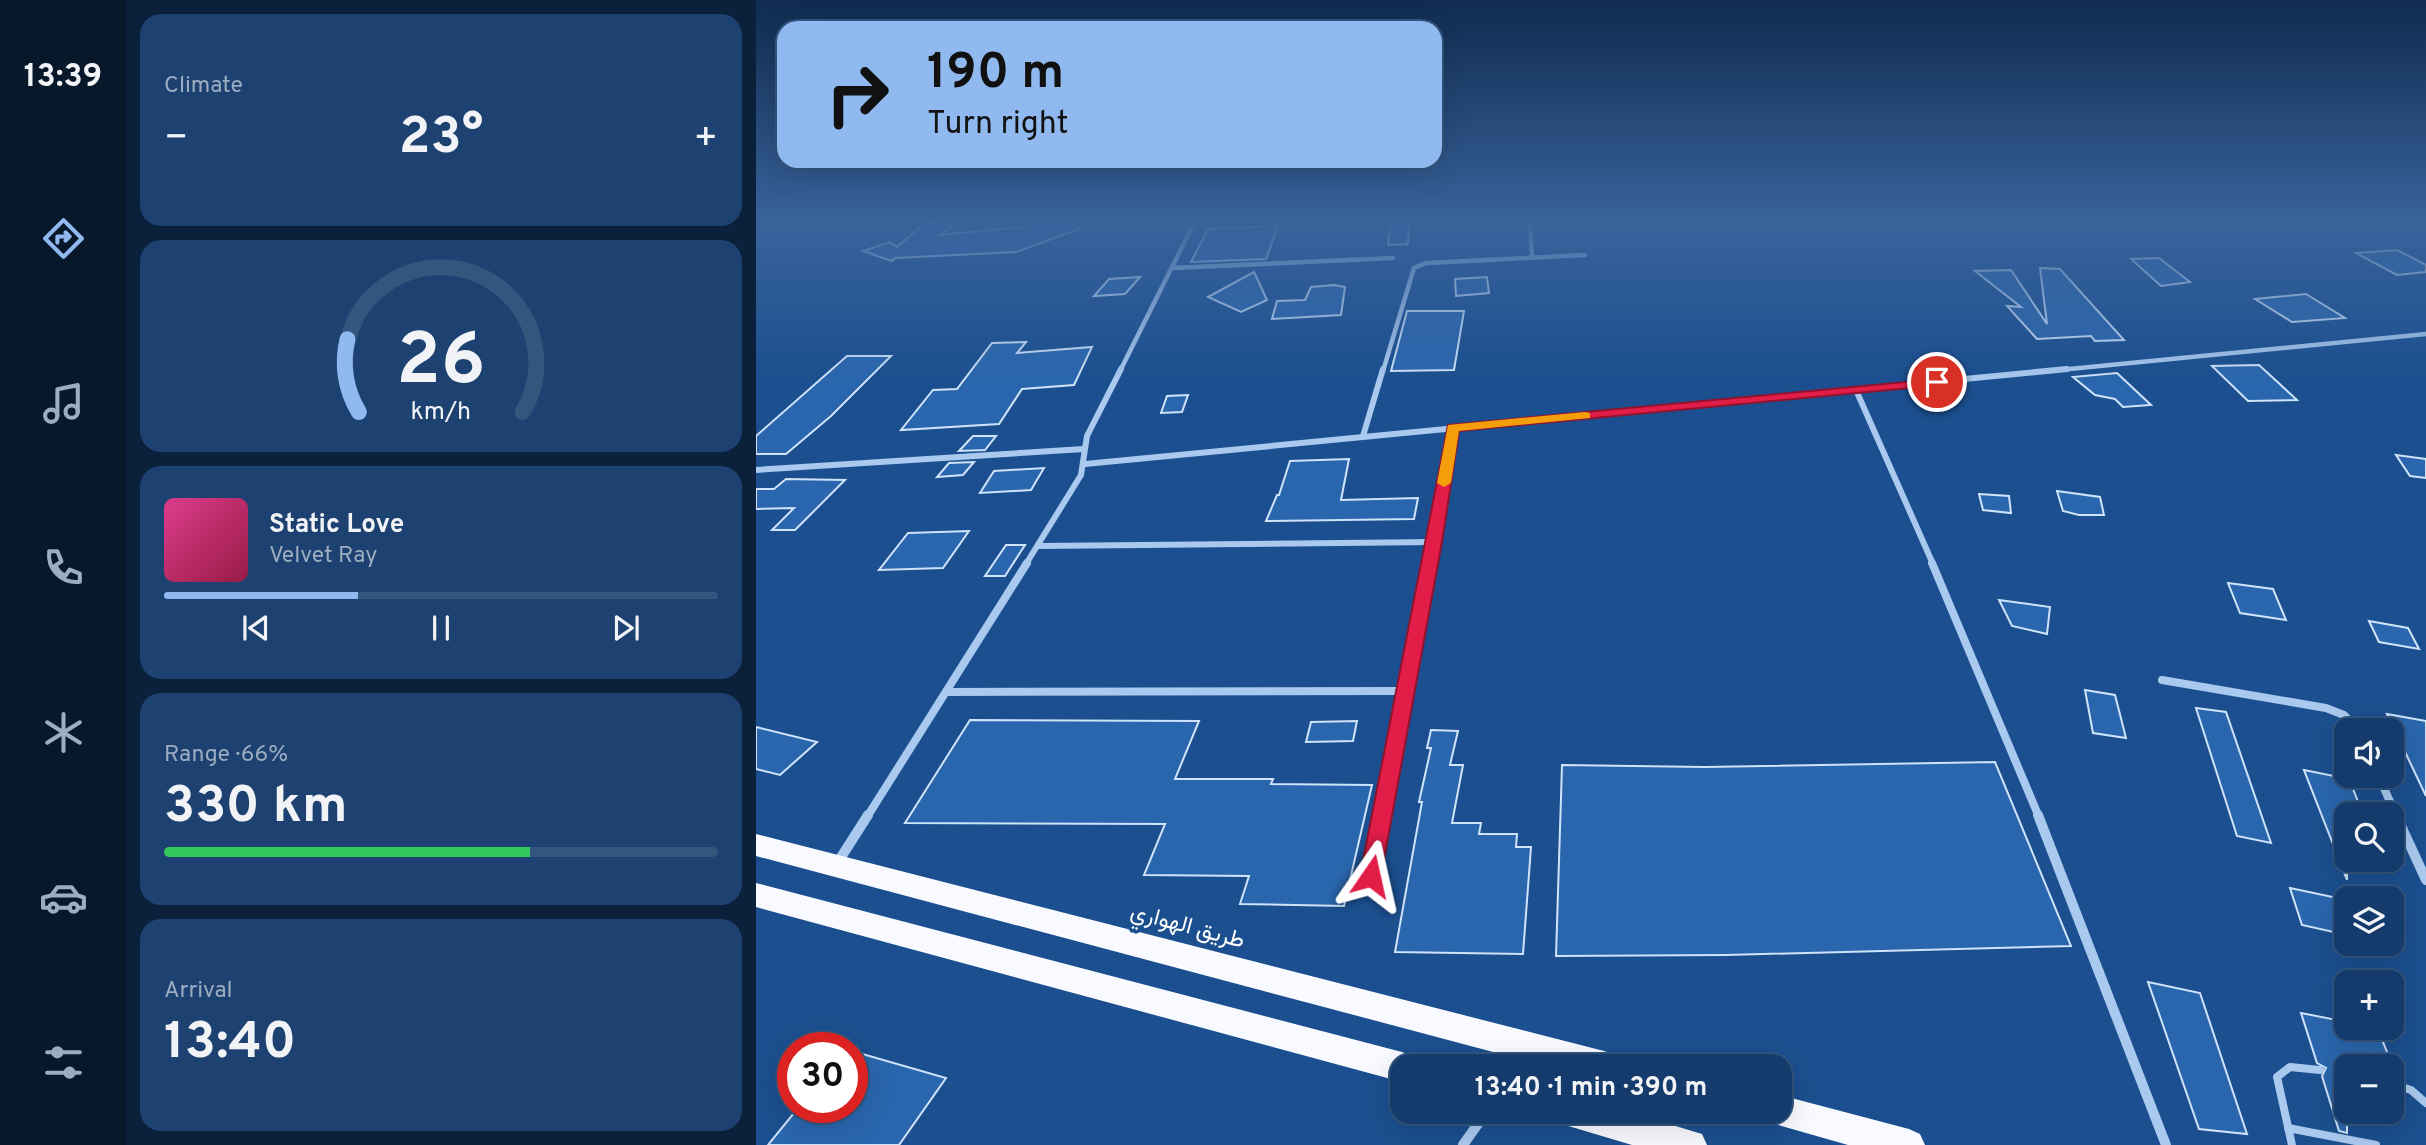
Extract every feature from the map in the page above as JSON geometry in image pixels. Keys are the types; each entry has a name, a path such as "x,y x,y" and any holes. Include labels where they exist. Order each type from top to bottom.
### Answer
{"highway":[{"name":"طريق الهواري","path":"756,845 1558,1054"},
{"path":"756,895 1390,1064"},
{"path":"1792,1114 1909,1145"},
{"path":"1614,1124 1692,1145"}],"street":[{"path":"836,866 1038,547 1085,464 1087,436 1169,274"},
{"path":"1363,436 1412,274"},
{"path":"1085,464 2426,334"},
{"path":"1856,390 2012,750 2166,1145"},
{"path":"1371,876 1453,428"},
{"path":"756,470 1084,449"},
{"path":"1038,547 1434,542"},
{"path":"2162,680 2326,708 2347,718"},
{"path":"948,692 1406,691"},
{"path":"2384,788 2426,880"},
{"path":"1463,1145 1477,1124"}],"lane":[{"path":"2292,1145 2277,1087 2277,1077 2281,1070 2288,1066 2319,1070"},
{"path":"2404,1088 2411,1090 2426,1103"},
{"path":"2288,1128 2376,1145"}],"building":[{"path":"1250,274 1255,274 1267,300 1241,312 1208,297"},
{"path":"1979,274 2014,274 2047,324 2041,274 2065,274 2124,340 2095,341 2091,336 2037,339 2007,306 2021,307"},
{"path":"2148,274 2180,274 2190,282 2161,286"},
{"path":"1140,277 1125,294 1094,296 1109,279"},
{"path":"1487,277 1489,293 1456,296 1455,279"},
{"path":"1311,287 1345,287 1341,315 1272,319 1277,301 1305,300"},
{"path":"2306,294 2345,318 2292,322 2255,299"},
{"path":"1407,311 1464,311 1454,370 1391,371"},
{"path":"1026,342 1017,353 1092,347 1074,385 1022,389 999,424 901,430 933,390 957,389 992,343"},
{"path":"847,356 891,356 831,416 786,454 756,454 756,436"},
{"path":"2259,365 2297,400 2248,401 2212,366"},
{"path":"2117,373 2151,405 2123,407 2115,399 2095,395 2073,377"},
{"path":"1188,395 1182,412 1161,413 1167,396"},
{"path":"973,436 996,436 985,450 959,451"},
{"path":"2396,455 2426,459 2426,478 2410,476"},
{"path":"1349,459 1341,500 1418,498 1414,519 1266,521 1279,495 1290,461"},
{"path":"974,462 963,475 937,477 949,463"},
{"path":"1044,468 1031,490 980,493 994,471"},
{"path":"786,479 845,480 795,530 772,530 794,508 756,509 756,489 774,489"},
{"path":"2057,491 2100,497 2104,515 2079,515 2063,511"},
{"path":"1979,494 2009,496 2011,513 1983,510"},
{"path":"969,531 943,568 879,570 908,533"},
{"path":"1006,545 1025,545 1005,576 985,576"},
{"path":"2228,583 2273,589 2286,620 2240,613"},
{"path":"1999,600 2050,607 2047,634 2012,626"},
{"path":"2369,621 2408,628 2419,649 2379,642"},
{"path":"2085,690 2115,695 2126,738 2093,733"},
{"path":"2196,708 2226,712 2271,843 2237,836"},
{"path":"2387,714 2426,721 2426,796 2404,750 2404,718 2389,718"},
{"path":"970,720 1199,721 1175,779 1273,779 1271,784 1372,785 1344,906 1240,904 1249,876 1144,875 1165,824 905,823"},
{"path":"1357,721 1353,741 1306,742 1311,722"},
{"path":"756,727 817,742 780,775 756,769"},
{"path":"1431,730 1458,731 1450,765 1463,765 1452,823 1481,823 1479,834 1517,834 1516,847 1531,847 1523,954 1395,952 1422,802 1419,802 1431,748 1427,748"},
{"path":"1995,762 2071,946 1726,955 1556,956 1562,765 1705,767"},
{"path":"2304,770 2334,776 2334,788 2353,788 2358,802 2334,802 2334,847"},
{"path":"2290,888 2334,897 2334,932 2302,925"},
{"path":"2148,982 2200,993 2247,1134 2199,1129"},
{"path":"2301,1013 2334,1019 2334,1040 2382,1040 2388,1054 2334,1054 2334,1115 2322,1076 2326,1068 2317,1063"},
{"path":"868,1056 946,1078 899,1145 768,1145 786,1123 868,1123"},
{"path":"2337,1124 2347,1124 2347,1133 2339,1131"}],"slow traffic":[{"path":"1444,483 1453,428 1585,416"}],"route":[{"path":"1371,876 1453,428 1937,382"}]}
